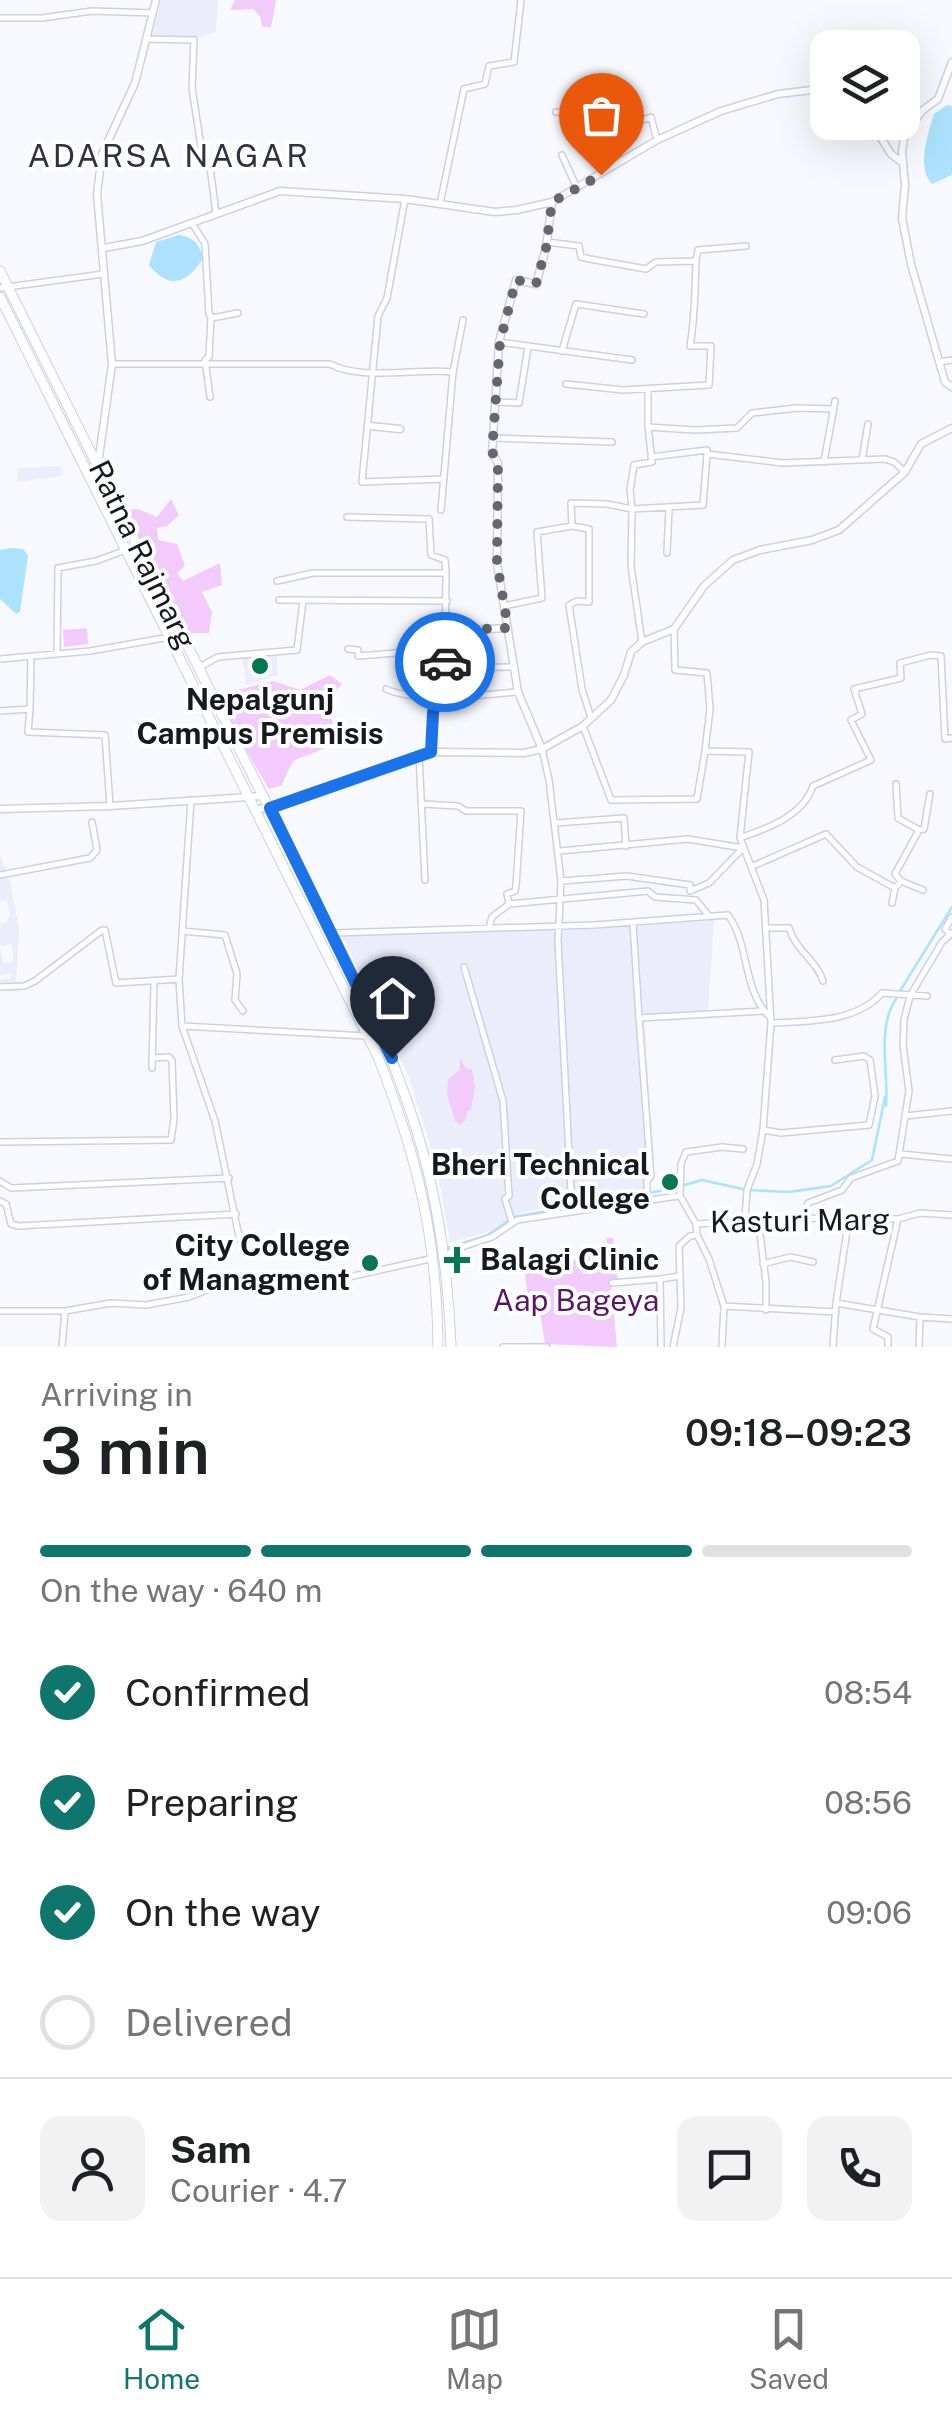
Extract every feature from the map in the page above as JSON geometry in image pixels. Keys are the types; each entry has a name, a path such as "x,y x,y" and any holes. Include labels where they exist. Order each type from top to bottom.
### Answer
{"highway":[{"name":"Ratna Rajmarg","path":"0,270 5,289 98,466 256,809 369,1035 410,1142 440,1258 438,1347"},
{"name":"Ratna Rajmarg","path":"0,297 126,550 198,669 264,796 372,1014 411,1104 433,1186 450,1347"}],"street":[{"path":"98,466 112,364 97,194 102,154 135,82 156,0"},
{"path":"440,204 464,89 485,84 489,66 514,62 520,0"},
{"path":"0,18 42,18 92,10 153,13"},
{"path":"146,38 194,40 192,88 216,214"},
{"path":"952,62 942,91 905,133 903,162 904,234 944,382 952,387"},
{"path":"104,248 142,241 280,190 405,199 496,212 552,202 657,140 721,110 778,94 810,90"},
{"path":"942,91 952,94"},
{"path":"556,112 601,114 602,125 631,124 651,117 657,140"},
{"path":"882,140 891,154 903,162"},
{"path":"562,155 577,188"},
{"path":"405,199 387,298 378,316 362,482 444,480"},
{"path":"552,202 536,284 516,280 500,342 492,452 498,462 497,563 518,692 542,749 558,851 561,1022 572,1212"},
{"path":"192,223 205,244 210,316 209,356 205,362 210,396"},
{"path":"547,242 579,246 581,257 646,269 656,262 696,262"},
{"path":"566,384 648,389 709,385 711,346 690,346 698,299 694,292 698,250 746,246"},
{"path":"5,289 106,273"},
{"path":"562,351 576,304 644,314"},
{"path":"210,316 238,313"},
{"path":"441,510 463,320"},
{"path":"500,342 632,360"},
{"path":"496,402 519,403 528,347"},
{"path":"939,362 952,360"},
{"path":"112,364 330,364 371,371 454,372"},
{"path":"642,642 631,566 630,490 634,465 652,462 648,389"},
{"path":"824,462 835,401"},
{"path":"648,427 737,428 752,414 797,408 833,410"},
{"path":"862,460 868,424"},
{"path":"370,426 400,429"},
{"path":"256,809 270,808 431,752 524,753 542,749 592,720 611,700 630,652 642,642 674,629 704,586 733,560 838,530 905,472 921,444 952,428"},
{"path":"495,438 612,442"},
{"path":"572,526 571,503 632,509 703,505 707,450 652,457"},
{"path":"707,454 783,463 894,462 905,472"},
{"path":"667,553 669,508"},
{"path":"347,517 429,519 431,554 445,560 445,668 436,696 431,752"},
{"path":"504,606 542,598 537,532 572,526 588,529 589,602 568,605 582,689 592,720"},
{"path":"57,654 58,568 126,550"},
{"path":"277,581 313,572 446,573"},
{"path":"280,600 446,601"},
{"path":"198,669 218,658 297,650 303,600"},
{"path":"447,630 508,628"},
{"path":"583,726 611,800 696,799 710,708 707,673 675,670 674,629"},
{"path":"0,659 176,635"},
{"path":"348,649 358,650 358,656 445,650"},
{"path":"740,838 792,814 809,799 813,786 871,760 851,720 862,714 854,689 901,678 900,663 941,656 945,739 952,738"},
{"path":"31,657 28,732 106,735 110,806"},
{"path":"445,668 514,667"},
{"path":"386,690 469,697 518,692"},
{"path":"0,711 30,709"},
{"path":"706,751 750,752 740,838 764,900 768,1017 763,1130 754,1176 746,1190 745,1221"},
{"path":"419,755 425,880"},
{"path":"896,784 898,818 919,830"},
{"path":"922,890 894,874 919,830 924,829 930,794"},
{"path":"0,809 264,796"},
{"path":"191,800 179,980 182,1026 215,1121 240,1241"},
{"path":"424,804 521,811 516,886 507,894 509,904"},
{"path":"555,823 624,818 626,846"},
{"path":"0,874 90,858 96,850 92,822"},
{"path":"753,866 826,834 858,866 895,888"},
{"path":"558,851 626,846 658,839 688,839 743,848"},
{"path":"560,881 627,876 690,884 690,891 709,883 743,848"},
{"path":"892,904 901,880"},
{"path":"489,928 492,917 509,904 648,891 655,897 696,900 709,916"},
{"path":"331,933 559,926 728,915 736,925 747,976 768,1017"},
{"path":"804,1218 808,1203 842,1190 851,1178 896,1163 901,1154 909,1091 902,1028 910,996 951,933 944,929 952,917"},
{"path":"633,922 651,1176 647,1201"},
{"path":"766,928 788,928 795,944 823,980"},
{"path":"0,988 36,981 102,930 116,983 179,980"},
{"path":"182,931 225,934 236,974 236,1000 243,1010"},
{"path":"464,967 502,1101 509,1196 505,1199 512,1222"},
{"path":"152,1068 154,982"},
{"path":"639,1018 854,1013 872,1005 882,994 927,996"},
{"path":"182,1026 369,1035"},
{"path":"763,1130 869,1125 875,1096 870,1060 864,1056 835,1060"},
{"path":"0,1142 170,1140 174,1119 172,1060 152,1058"},
{"path":"905,1116 952,1110"},
{"path":"680,1196 686,1152 722,1147 743,1149"},
{"path":"901,1154 952,1160"},
{"path":"0,1181 8,1186 229,1178"},
{"path":"8,1186 2,1201 11,1224 19,1226 236,1214"},
{"name":"Kasturi Marg","path":"0,1311 146,1305 189,1297 232,1280 353,1276 440,1258 492,1237 512,1222 541,1214 680,1196 696,1224 758,1219 898,1219 920,1213 952,1215"},
{"path":"832,1347 849,1218"},
{"path":"758,1219 766,1310"},
{"path":"888,1347 888,1337 873,1329 898,1219"},
{"path":"696,1224 724,1306 722,1347"},
{"path":"672,1347 681,1308 679,1246 697,1235"},
{"path":"764,1264 790,1257 813,1262"},
{"path":"612,1283 680,1276"},
{"path":"660,1279 660,1347"},
{"path":"836,1303 952,1319"},
{"path":"724,1306 836,1312"},
{"path":"62,1347 65,1311"},
{"path":"919,1347 920,1317"},
{"path":"503,1347 546,1347"}],"shaded area":[{"path":"161,0 218,0 216,32 195,38 152,37"},
{"path":"61,466 62,476 17,482 18,468"},
{"name":"Nepalgunj Campus Premisis","path":"277,653 278,675 246,685 242,657"},
{"path":"0,854 11,885 19,929 16,985 0,986 0,980 11,978 10,974 0,975 0,948 3,963 13,962 12,944 0,946 0,923 6,923 10,916 7,900 0,901"},
{"path":"714,920 708,1012 645,1020 653,1176 648,1180 649,1189 523,1212 485,1233 450,1242 436,1163 408,1075 342,935"}],"green space":[{"path":"235,0 276,0 271,28 262,26 253,9 230,10"},
{"path":"171,499 179,515 167,526 157,528 158,540 177,544 185,566 177,573 183,581 220,563 222,585 202,592 212,612 209,633 183,633 125,510 138,509 157,517"},
{"path":"87,628 88,644 64,647 63,630"},
{"path":"330,675 342,684 326,702 337,736 330,746 293,761 281,786 269,789 225,714 225,705 237,690 274,681 300,690"},
{"path":"460,1058 472,1070 475,1085 471,1110 460,1125 455,1121 447,1094 448,1079 460,1070"},
{"name":"Aap Bageya","path":"606,1238 613,1238 618,1281 611,1283 617,1347 545,1344 538,1299 528,1299 524,1264 563,1264 607,1245"}],"water":[{"path":"952,106 952,175 932,184 925,169 927,140 934,114"},
{"path":"179,235 195,242 203,258 191,274 170,281 149,265 156,242"},
{"path":"23,549 28,555 20,612 16,614 0,599 0,550"}],"waterway":[{"path":"900,991 952,907"},
{"path":"514,1217 702,1180 747,1190 789,1192 831,1186 872,1160 885,1097 886,1106 886,1023 896,999"},
{"path":"447,1248 486,1236 508,1221"}],"way so far":[{"path":"445,662 447,630 508,628 497,563 498,462 492,452 500,342 516,280 536,284 552,218 552,202 601,175"}],"place":[{"name":"Nepalgunj Campus Premisis","path":"260,666"},
{"name":"Bheri Technical College","path":"670,1182"},
{"name":"Balagi Clinic","path":"457,1260"},
{"name":"City College of Managment","path":"370,1263"}],"district":[{"name":"ADARSA NAGAR","path":"169,156"}],"route":[{"path":"392,1058 270,808 431,752 433,713 445,662"}]}
